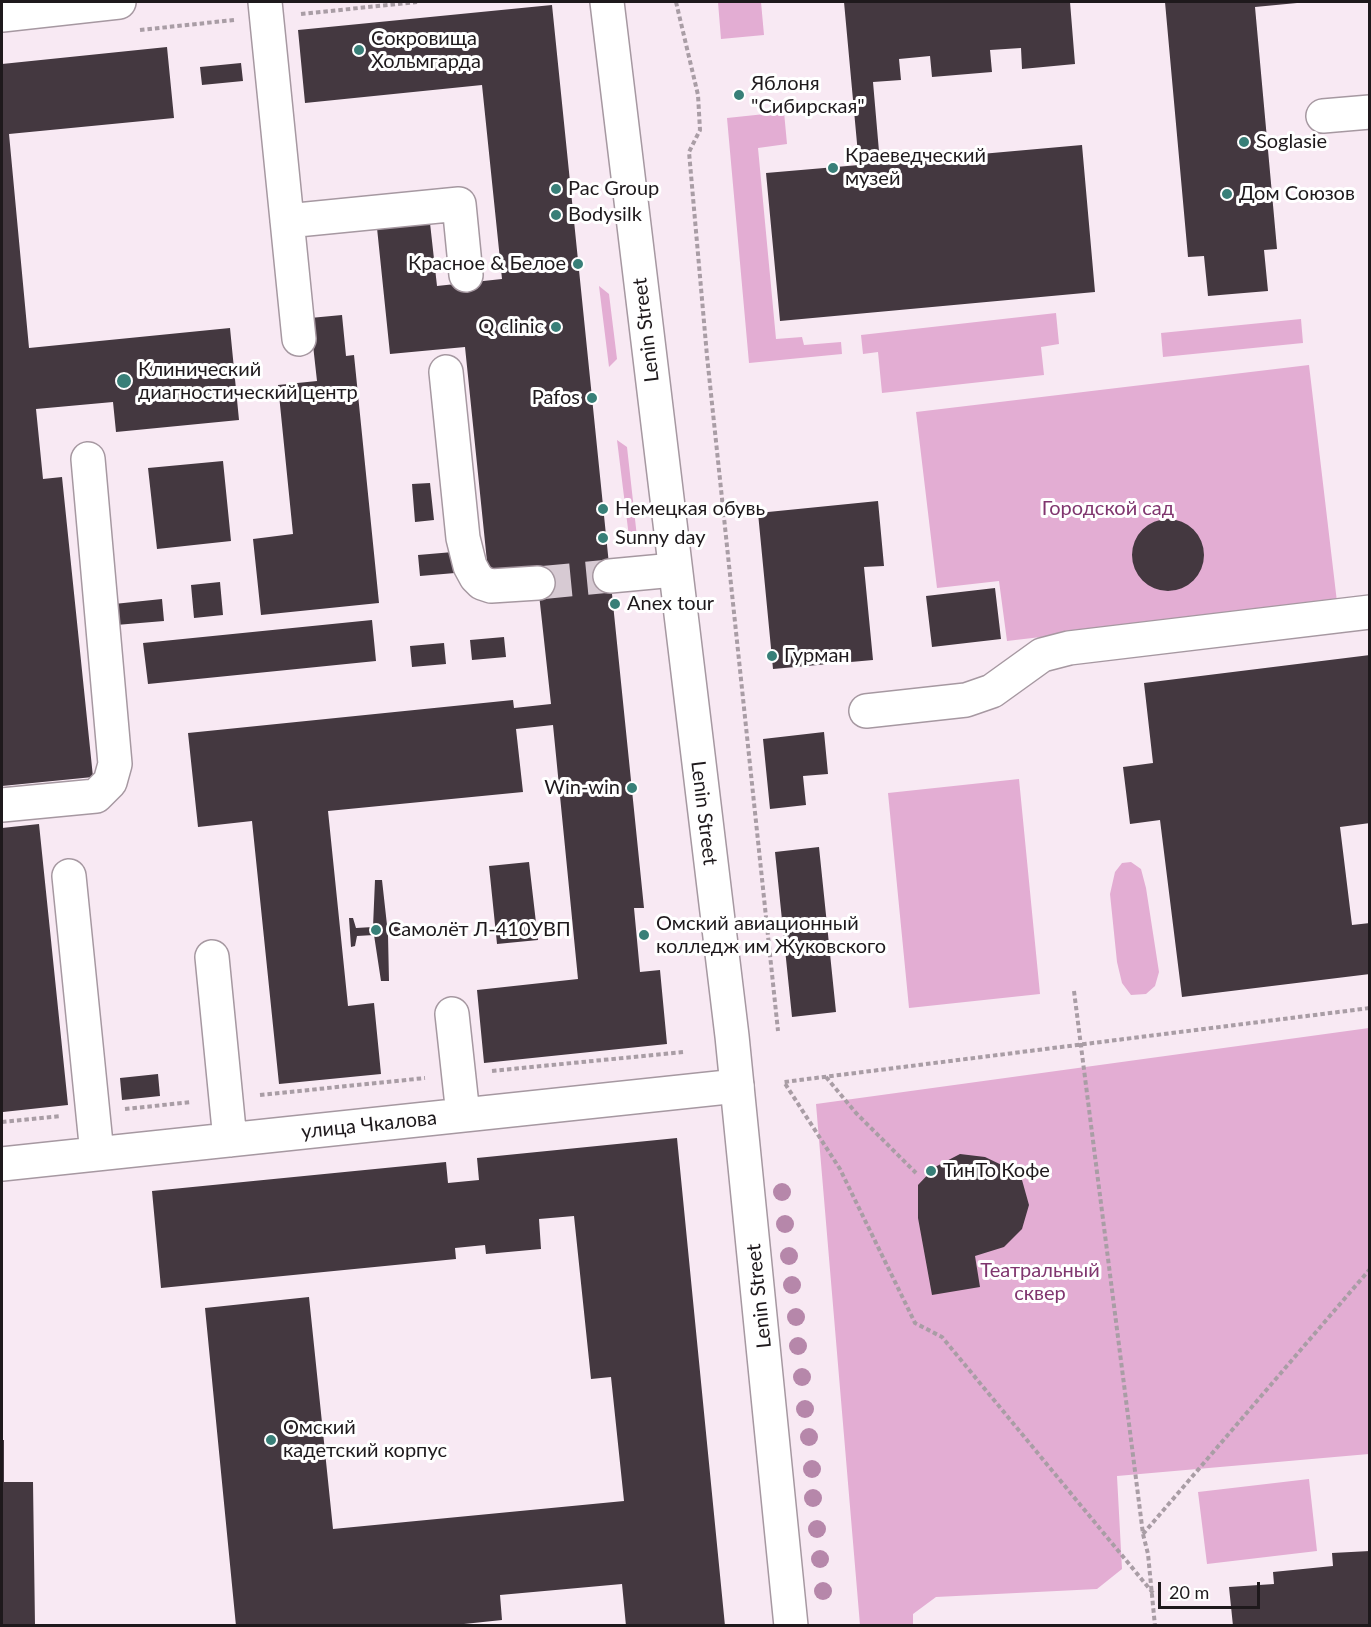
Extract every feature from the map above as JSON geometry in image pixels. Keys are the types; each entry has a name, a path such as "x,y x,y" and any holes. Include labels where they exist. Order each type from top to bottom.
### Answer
{"main road":[{"path":"2,15 119,2"},
{"name":"Lenin Street","path":"607,2 737,1086 791,1626"},
{"path":"265,9 299,339"},
{"path":"1323,117 1370,112"},
{"path":"287,221 459,204 466,275"},
{"path":"446,372 463,538 470,566 482,583 491,586 538,583"},
{"path":"2,805 96,796 110,782 115,764 88,459"},
{"path":"610,576 674,570"},
{"path":"866,711 966,700 992,691 1042,655 1070,648 1370,612"},
{"path":"69,876 97,1154"},
{"path":"212,957 230,1140"},
{"path":"452,1014 463,1114"},
{"name":"улица Чкалова","path":"2,1164 737,1086"}],"path":[{"path":"140,30 265,9 417,2"},
{"path":"676,2 698,96 700,130 689,152 691,176 707,356 778,1031"},
{"path":"1074,991 1143,1534 1153,1593 1155,1626"},
{"path":"1153,1593 942,1336 915,1323 840,1168 784,1082 1370,1008"},
{"path":"2,1122 682,1052"},
{"path":"826,1077 856,1113 916,1173"},
{"path":"1143,1534 1370,1269"}],"green space":[{"path":"718,2 761,2 764,35 721,39"},
{"path":"784,112 787,144 758,148 776,339 802,337 804,345 841,342 842,354 749,363 727,118"},
{"path":"599,286 609,294 617,359 609,367"},
{"path":"1056,313 1059,344 1041,347 1044,375 882,393 878,352 863,354 861,335"},
{"path":"1301,319 1303,343 1163,357 1161,333"},
{"name":"Городской сад","path":"1309,365 1337,602 1007,641 999,581 937,588 916,412"},
{"path":"617,440 627,447 637,537 629,537"},
{"path":"1019,779 1040,994 909,1008 888,793"},
{"path":"1131,862 1141,869 1146,888 1159,972 1155,986 1146,994 1131,995 1122,983 1117,962 1110,894 1115,872 1122,863"},
{"name":"Театральный сквер","path":"1369,1028 1369,1454 1117,1476 1122,1569 1097,1589 936,1597 913,1614 913,1625 860,1625 816,1104"},
{"path":"1309,1479 1317,1551 1207,1564 1198,1492"}],"building":[{"path":"844,2 1070,2 1075,64 1022,69 1021,48 990,50 992,72 932,77 930,56 899,59 901,80 873,82 880,163 1082,145 1095,292 780,321 766,173 859,165"},
{"name":"Дом Союзов","path":"1165,2 1297,2 1255,7 1277,249 1264,250 1268,291 1208,296 1204,256 1188,257"},
{"path":"552,5 644,908 634,908 640,972 660,970 667,1044 484,1063 477,990 578,979 553,725 516,729 523,792 328,811 348,1006 374,1003 381,1074 279,1084 252,821 198,827 188,733 513,700 514,708 551,704 537,576 489,581 465,347 390,354 377,228 430,223 437,286 502,279 482,85 305,103 298,30"},
{"path":"167,47 174,118 9,134 29,348 230,328 239,420 116,432 113,402 36,409 43,479 62,477 93,777 2,786 2,64"},
{"path":"241,63 243,81 202,85 200,67"},
{"path":"342,315 346,356 354,355 379,603 261,615 253,539 293,534 278,385 317,381 310,318"},
{"path":"223,461 231,541 157,549 148,468"},
{"path":"430,483 434,520 415,522 412,484"},
{"path":"878,501 884,566 864,567 873,660 773,669 758,513"},
{"path":"1175,519 1194,529 1202,541 1204,555 1202,569 1194,581 1182,589 1161,591 1142,581 1134,569 1132,548 1142,529 1154,521"},
{"path":"453,552 455,573 420,576 418,555"},
{"path":"220,582 223,615 194,618 191,585"},
{"path":"995,588 1001,639 932,647 926,596"},
{"path":"162,599 164,621 116,625 114,604"},
{"path":"372,620 376,661 148,684 143,643"},
{"path":"504,637 506,657 472,660 470,640"},
{"path":"444,643 446,664 412,667 410,646"},
{"path":"1370,655 1370,823 1340,827 1352,925 1370,923 1370,974 1182,997 1160,820 1130,824 1123,767 1153,763 1144,683"},
{"path":"824,732 828,774 803,776 806,805 770,809 763,739"},
{"path":"39,824 68,1105 3,1112 2,828"},
{"path":"819,847 836,1012 792,1017 775,852"},
{"path":"529,862 538,940 497,944 489,866"},
{"name":"Самолёт Л-410УВП","path":"375,880 382,880 387,925 401,925 401,933 388,935 389,981 381,981 374,935 357,936 355,946 351,947 349,918 353,918 356,928 373,927"},
{"path":"158,1074 160,1096 122,1100 120,1078"},
{"name":"Омский кадетский корпус","path":"677,1138 725,1626 626,1626 622,1584 500,1595 502,1620 445,1626 236,1626 205,1308 309,1297 333,1529 624,1501 611,1377 591,1379 574,1216 539,1219 541,1249 486,1254 485,1245 455,1248 456,1259 161,1288 152,1191 446,1162 448,1183 479,1180 477,1158"},
{"path":"960,1154 985,1157 1006,1167 1022,1180 1029,1205 1022,1229 1004,1247 975,1256 980,1287 932,1295 918,1218 918,1185 935,1167"},
{"path":"2,1440 4,1440 4,1482 33,1482 35,1626 2,1626"},
{"path":"1370,1551 1370,1626 1233,1626 1229,1587 1274,1584 1273,1572 1333,1566 1332,1553"}],"tunnel":[{"path":"538,583 610,576"}],"place":[{"name":"Сокровища Хольмгарда","path":"359,50"},
{"name":"Яблоня \"Сибирская\"","path":"739,95"},
{"name":"Soglasie","path":"1244,142"},
{"name":"Краеведческий музей","path":"833,168"},
{"name":"Pac Group","path":"556,189"},
{"name":"Дом Союзов","path":"1227,194"},
{"name":"Bodysilk","path":"556,215"},
{"name":"Красное & Белое","path":"578,264"},
{"name":"Q clinic","path":"556,327"},
{"name":"Клинический диагностический центр","path":"124,381"},
{"name":"Pafos","path":"592,398"},
{"name":"Немецкая обувь","path":"603,509"},
{"name":"Sunny day","path":"603,538"},
{"name":"Anex tour","path":"615,604"},
{"name":"Гурман","path":"772,656"},
{"name":"Win-win","path":"632,788"},
{"name":"Самолёт Л-410УВП","path":"376,930"},
{"name":"Омский авиационный колледж им Жуковского","path":"644,935"},
{"name":"ТинТо Кофе","path":"931,1171"},
{"name":"Омский кадетский корпус","path":"271,1440"}]}
